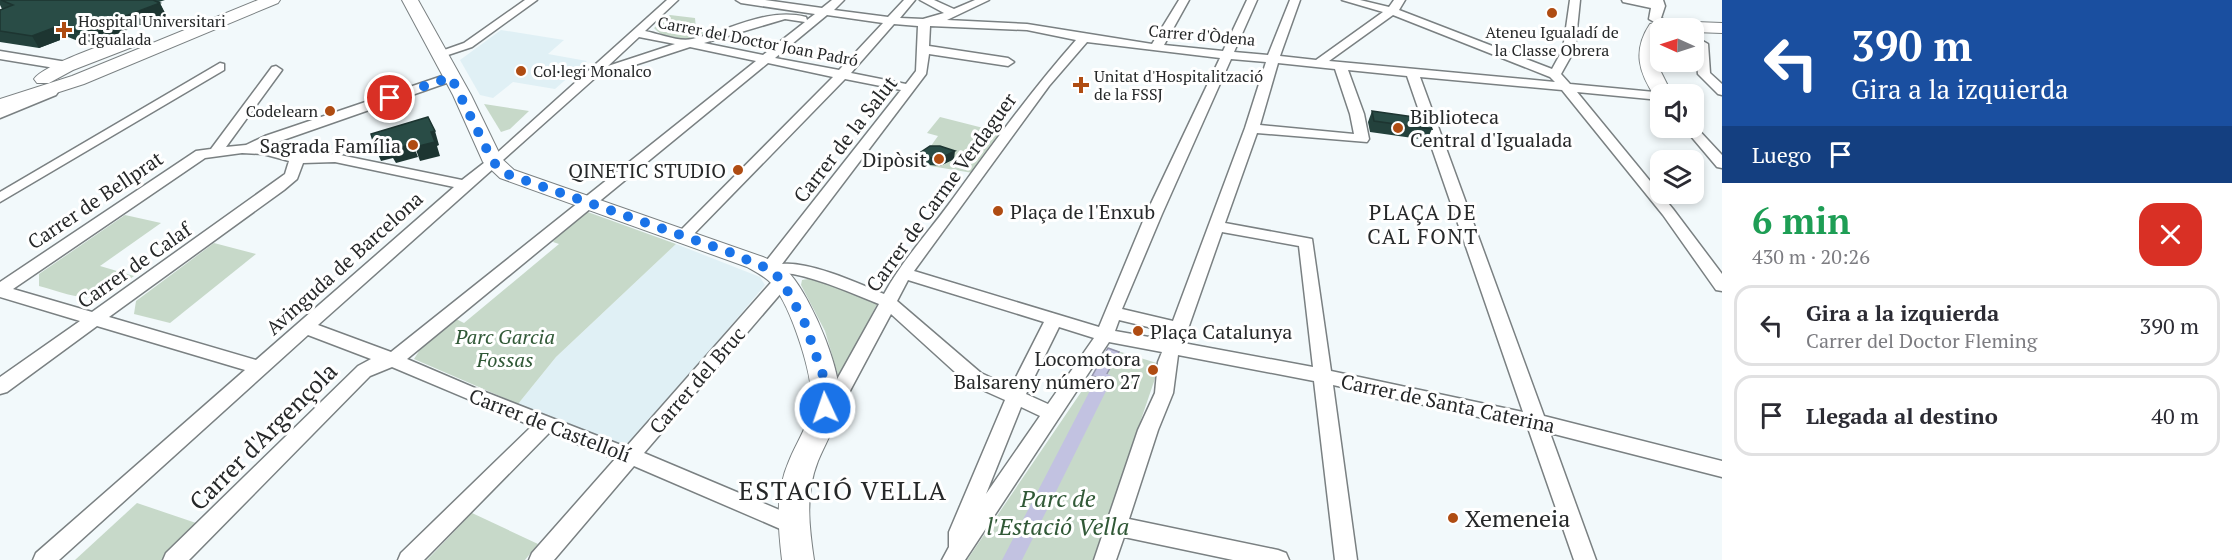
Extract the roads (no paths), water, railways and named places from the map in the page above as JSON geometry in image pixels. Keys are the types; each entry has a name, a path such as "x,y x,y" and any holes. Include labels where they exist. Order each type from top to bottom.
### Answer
{"street":[{"path":"0,114 73,73 233,0"},
{"path":"0,99 272,0"},
{"path":"410,0 493,162 507,174 683,236 777,276 804,321 825,381 825,408 795,490 793,525 798,560"},
{"path":"437,49 468,45 532,0"},
{"name":"Avinguda de Barcelona","path":"44,560 673,0"},
{"name":"Carrer d'Òdena","path":"741,0 894,21 1027,27 1156,48 1650,94"},
{"name":"Carrer d'Argençola","path":"174,560 364,371 376,364 393,360 839,0"},
{"path":"683,236 894,21 910,0"},
{"path":"925,0 953,13"},
{"path":"924,22 940,20 984,0"},
{"path":"1156,48 1184,0"},
{"path":"956,555 1105,335 1154,214 1251,0"},
{"path":"1105,560 1148,430 1164,393 1167,362 1252,128 1273,58 1295,0"},
{"path":"1347,0 1392,11 1554,74 1568,88 1668,212 1722,286"},
{"path":"1320,62 1392,11 1400,0"},
{"path":"1554,74 1569,50 1575,0"},
{"path":"1627,0 1659,3 1655,18"},
{"path":"768,19 771,4"},
{"path":"588,76 768,19 786,16 813,21"},
{"name":"Carrer de la Salut","path":"777,276 773,264 922,71 924,22"},
{"path":"1704,28 1722,28"},
{"name":"Carrer del Doctor Joan Padró","path":"636,33 908,88"},
{"name":"Carrer de Carme Verdaguer","path":"825,408 837,397 904,273 1045,83 1084,38"},
{"path":"1650,38 1647,69 1656,84"},
{"path":"922,49 1008,62"},
{"path":"0,55 73,73"},
{"path":"1252,128 1362,139 1362,115 1340,64"},
{"path":"0,198 220,67"},
{"path":"217,150 276,70"},
{"path":"1412,72 1425,123 1537,422 1585,560"},
{"path":"1704,72 1721,90"},
{"path":"0,105 54,87 73,73"},
{"path":"249,149 270,139 451,77"},
{"path":"1699,138 1722,164"},
{"path":"249,149 264,150 297,159 335,158 465,184"},
{"name":"Carrer de Bellprat","path":"0,291 189,160 217,150 249,149"},
{"name":"Carrer de Calaf","path":"0,387 292,176 297,159"},
{"path":"1217,226 1306,242 1346,560"},
{"path":"777,276 791,268 837,281 887,301 974,378 1052,413"},
{"path":"904,273 1105,335 1172,348"},
{"name":"Carrer del Bruc","path":"540,560 630,456 777,276"},
{"path":"0,291 260,368"},
{"path":"1113,313 1179,328"},
{"path":"956,555 960,532 1015,398 1054,320"},
{"name":"Carrer de Castellolí","path":"304,327 393,360 468,393 630,456 793,525"},
{"name":"Carrer de Santa Caterina","path":"1172,348 1323,376 1537,422 1722,468"},
{"path":"409,560 547,423"},
{"path":"1117,526 1278,560"}],"water":[{"path":"1108,348 1119,352 1104,379 1092,376"}],"waterway":[{"path":"1012,560 1104,379"}],"place":[{"name":"Ateneu Igualadí de la Classe Obrera","path":"1552,13"},
{"name":"Hospital Universitari d'Igualada","path":"64,30"},
{"name":"Col·legi Monalco","path":"521,71"},
{"name":"Unitat d'Hospitalització de la FSSJ","path":"1081,85"},
{"name":"Codelearn","path":"330,111"},
{"name":"Biblioteca Central d'Igualada","path":"1398,128"},
{"name":"Sagrada Família","path":"413,145"},
{"name":"Dipòsit","path":"939,159"},
{"name":"QINETIC STUDIO","path":"738,170"},
{"name":"Plaça de l'Enxub","path":"998,211"},
{"name":"Plaça Catalunya","path":"1138,331"},
{"name":"Locomotora Balsareny número 27","path":"1153,370"},
{"name":"Xemeneia","path":"1453,518"}],"district":[{"name":"PLAÇA DE CAL FONT","path":"1423,224"},
{"name":"ESTACIÓ VELLA","path":"843,490"}],"park label":[{"name":"Parc Garcia Fossas","path":"505,348"},
{"name":"Parc de l'Estació Vella","path":"1058,512"}]}
